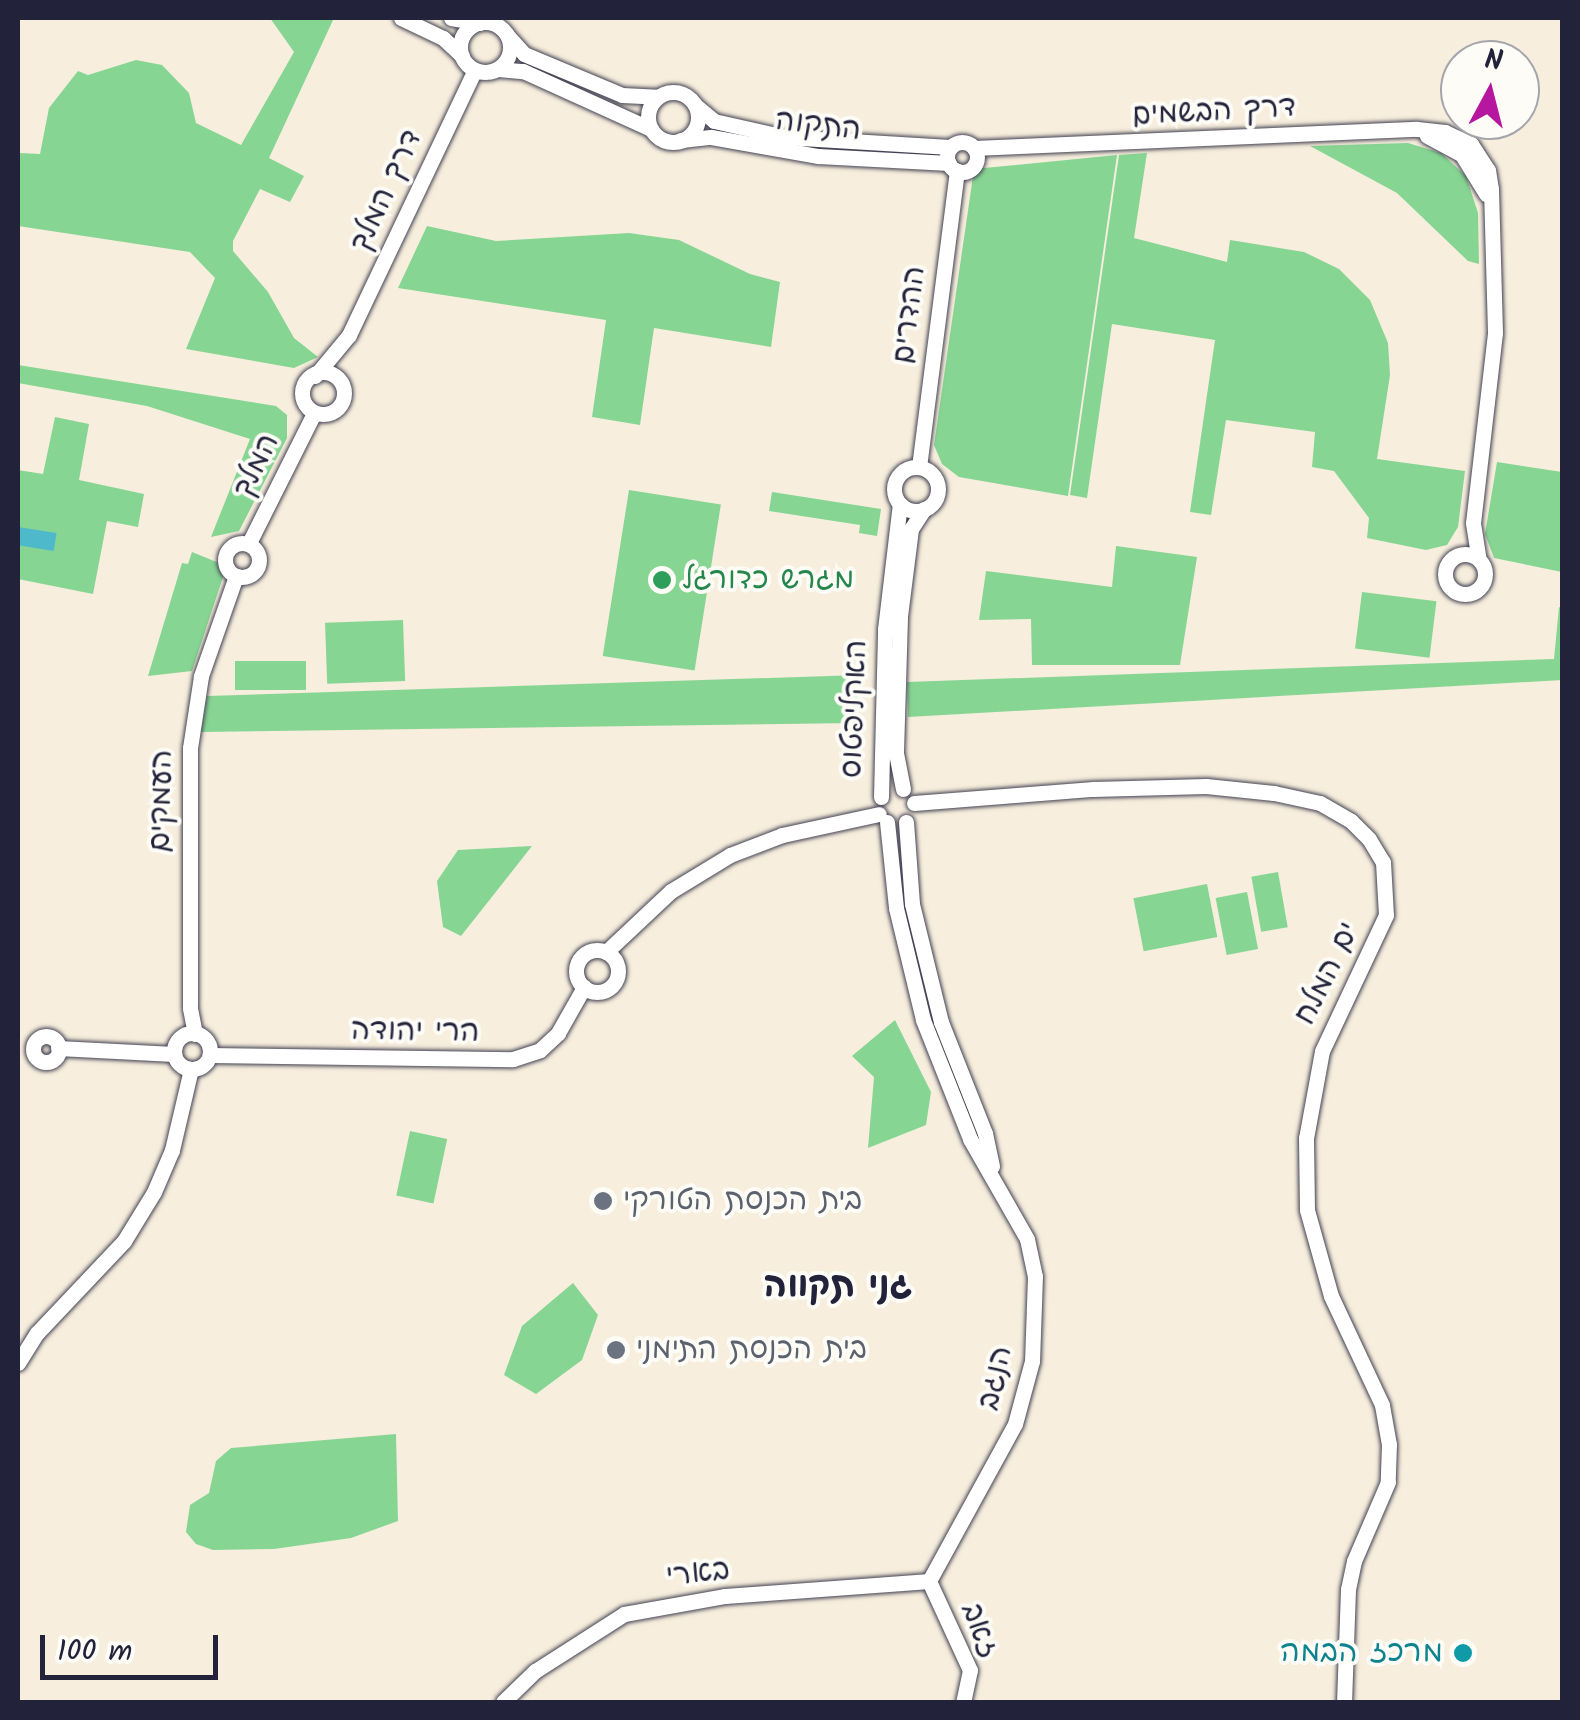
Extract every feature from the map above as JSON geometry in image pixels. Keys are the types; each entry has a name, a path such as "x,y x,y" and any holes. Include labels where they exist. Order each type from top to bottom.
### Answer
{"street":[{"path":"400,18 448,41 474,70 523,71 651,129 662,139 682,140 697,124 694,104 676,92 657,97 622,95 524,54 496,25 451,18"},
{"path":"462,56 464,33 480,23"},
{"path":"498,69 510,54 507,35"},
{"name":"דרך המלך","path":"349,335 474,70"},
{"path":"651,129 648,110 657,97"},
{"name":"התקוה","path":"694,104 714,122 776,135 952,160"},
{"name":"דרך הבשמים","path":"976,153 1388,131 1429,136 1452,147 1480,178 1492,213 1494,351 1473,523 1479,560"},
{"name":"התקוה","path":"682,140 707,136 818,156 952,160"},
{"path":"963,142 976,153 970,169 952,160 963,142"},
{"name":"ההדרים","path":"918,467 952,160"},
{"path":"349,335 344,390 339,403 327,412 314,413 304,407 301,395 349,335"},
{"path":"315,376 332,373 342,379"},
{"name":"המלך","path":"249,543 314,413"},
{"path":"918,467 931,473 938,488 934,501 924,510 910,510 900,504 894,493 896,480 905,470 918,467"},
{"name":"האקליפטוס","path":"882,811 885,628 900,504"},
{"name":"האקליפטוס","path":"903,789 896,752 900,616 911,529 924,510"},
{"name":"דרך הבשמים","path":"1458,555 1473,523"},
{"path":"249,543 258,553 258,568 250,576 236,576 226,566 226,552 236,544 249,543"},
{"path":"1458,555 1479,560 1486,573 1482,586 1472,593 1459,594 1449,586 1445,575 1448,563 1458,555"},
{"name":"העמקים","path":"194,1034 190,1008 190,748 200,676 236,576"},
{"name":"ים המלח","path":"914,804 1092,789 1206,786 1274,793 1320,803 1350,821 1369,838 1383,862 1388,886 1386,915 1375,946 1334,1016 1322,1050 1306,1138 1306,1210 1331,1296 1382,1406 1389,1444 1388,1482 1354,1561 1348,1589 1344,1702"},
{"path":"606,952 671,891 730,856 782,834 882,811 906,822 914,804 903,789 890,789 882,811"},
{"name":"הנגב","path":"882,811 896,908 924,1020 970,1139 994,1175 1027,1239 1035,1276 1032,1361 1015,1424 929,1581"},
{"name":"הנגב","path":"906,822 912,904 942,1022 984,1133 994,1175"},
{"path":"592,951 606,952 616,962 615,982 597,992 584,987 576,971 580,960 592,951"},
{"name":"הרי יהודה","path":"210,1054 513,1059 540,1050 558,1034 584,987"},
{"path":"194,1034 205,1040 210,1054 202,1066 191,1069 180,1065 174,1054 179,1039 194,1034"},
{"path":"25,1050 46,1036 58,1048 174,1054"},
{"path":"18,1363 37,1333 124,1241 154,1192 172,1150 191,1069"},
{"name":"בארי","path":"503,1702 535,1671 624,1614 708,1598 929,1581"},
{"name":"זאב","path":"929,1581 970,1670 963,1702"}],"green space":[{"path":"270,18 334,18 269,158 304,176 290,202 260,189 233,241 233,251 268,292 294,338 318,357 294,368 186,349 215,278 190,252 18,226 20,153 40,154 49,108 78,71 88,75 136,60 162,65 189,93 196,123 241,145 294,52"},
{"path":"1408,143 1441,153 1466,176 1478,213 1479,264 1468,261 1397,193 1310,146"},
{"path":"1147,153 1134,238 1227,262 1230,240 1304,252 1339,269 1370,300 1388,343 1390,375 1377,459 1465,471 1458,527 1447,545 1426,550 1367,538 1369,518 1334,471 1312,467 1315,432 1226,420 1211,515 1190,512 1215,340 1112,324 1087,498 1070,495 1119,155"},
{"path":"1117,155 1068,496 959,477 942,464 934,445 974,169"},
{"path":"427,226 496,241 629,233 679,240 750,274 780,282 771,347 654,328 640,425 592,417 606,320 398,288"},
{"path":"18,365 276,406 287,415 287,438 239,531 211,537 250,439 147,406 18,383"},
{"path":"55,417 89,424 79,480 144,494 138,527 107,521 93,594 18,579 18,470 43,474"},
{"path":"1497,462 1562,472 1562,572 1494,558 1485,534"},
{"name":"מגרש כדורגל","path":"629,490 721,505 695,670 603,656"},
{"path":"772,492 881,509 877,536 859,533 860,525 769,511"},
{"path":"1116,546 1197,557 1180,665 1032,665 1031,619 979,620 986,571 1112,587"},
{"path":"192,552 219,563 223,577 192,671 148,676 182,563 188,564"},
{"path":"1362,592 1436,601 1429,658 1355,649"},
{"path":"1559,607 1562,680 908,717 907,682 1554,659"},
{"path":"403,620 405,681 327,684 325,623"},
{"path":"235,661 306,661 306,690 235,690"},
{"path":"860,675 856,723 201,732 207,696"},
{"path":"532,846 461,936 443,927 437,881 458,850"},
{"path":"1278,872 1288,927 1261,932 1251,877"},
{"path":"1207,884 1217,937 1144,951 1133,898"},
{"path":"1247,892 1258,949 1227,955 1216,898"},
{"path":"895,1020 931,1092 926,1125 868,1148 874,1077 852,1056"},
{"path":"410,1131 447,1139 433,1203 396,1196"},
{"path":"573,1283 598,1315 582,1360 536,1394 504,1375 522,1326"},
{"path":"396,1434 398,1521 351,1538 274,1549 213,1550 196,1544 186,1532 190,1505 209,1493 216,1461 231,1448"}],"water":[{"path":"18,527 57,533 54,551 18,545"}],"place":[{"name":"מגרש כדורגל","path":"662,580"},
{"name":"בית הכנסת הטורקי","path":"603,1201"},
{"name":"בית הכנסת התימני","path":"616,1350"},
{"name":"מרכז הבמה","path":"1463,1653"}],"district":[{"name":"גני תקווה","path":"838,1287"}]}
